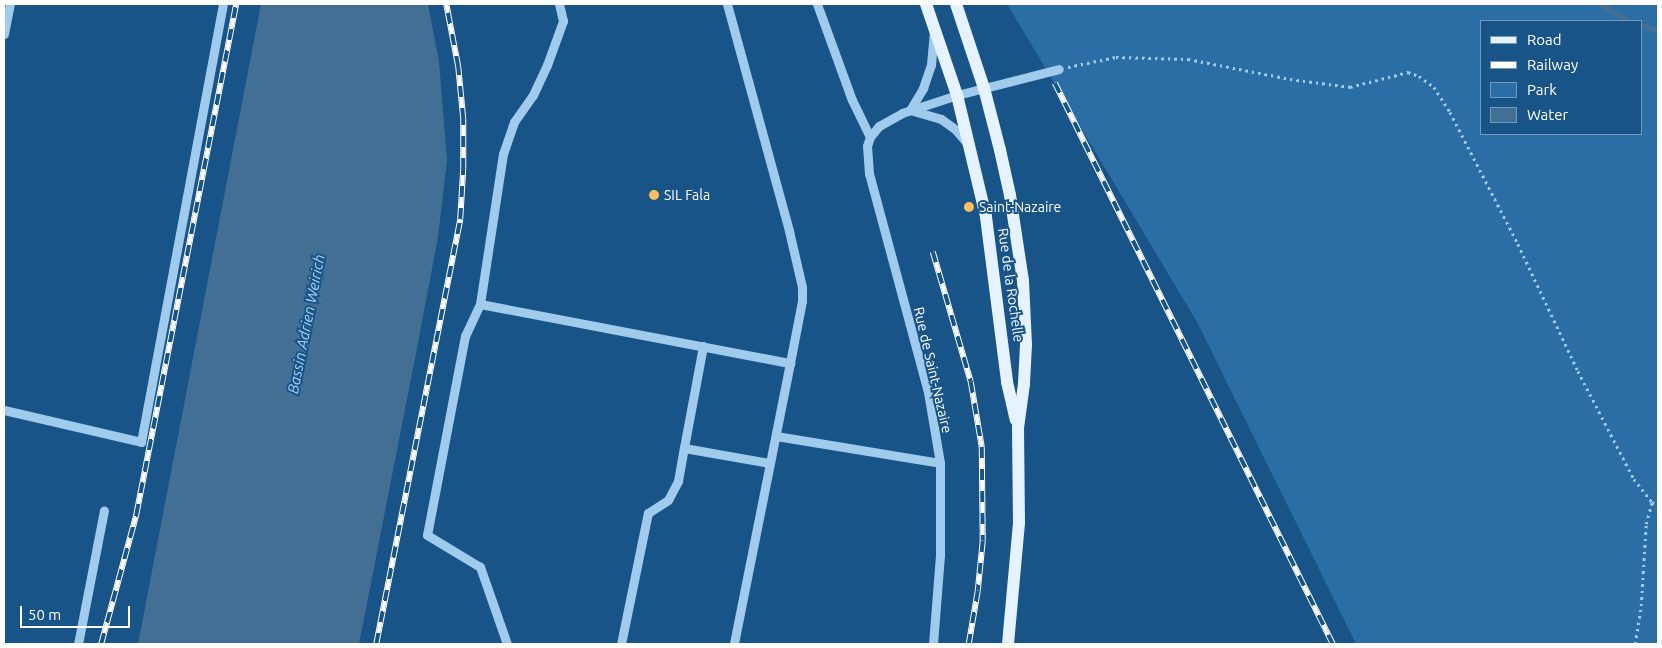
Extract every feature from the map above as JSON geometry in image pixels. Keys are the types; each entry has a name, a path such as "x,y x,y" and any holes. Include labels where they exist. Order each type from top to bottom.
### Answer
{"main road":[{"name":"Rue de la Rochelle","path":"926,4 957,95 986,217 996,283 1007,382 1018,428"},
{"name":"Rue de la Rochelle","path":"956,4 984,88 1010,195 1023,281 1026,345 1024,384 1018,428 1019,523 1008,644"}],"street":[{"path":"4,34 10,4"},
{"path":"4,410 141,442 223,4"},
{"path":"507,644 480,567 427,535 465,336 480,304 503,154 514,122 533,95 547,65 562,21 559,4"},
{"path":"727,4 789,231 802,287 802,300 734,644"},
{"path":"817,4 852,100 870,137 879,126 891,118 910,110 957,95 1060,69"},
{"path":"910,110 923,88 931,65 935,28"},
{"path":"910,110 941,119 956,130 970,147"},
{"name":"Rue de Saint-Nazaire","path":"870,137 866,156 869,174 928,392 940,463 940,556 933,644"},
{"path":"480,304 790,363"},
{"path":"621,644 648,513 668,500 678,481 702,346"},
{"path":"776,436 940,463"},
{"path":"684,448 769,464"},
{"path":"78,644 104,510"}],"path":[{"path":"1060,69 1116,57 1188,59 1290,79 1350,87 1408,72 1419,76 1434,87 1450,112 1518,244 1578,372 1634,479 1652,502 1658,505"},
{"path":"1635,644 1641,606 1646,524 1652,502"}],"green space":[{"path":"1007,4 1658,4 1658,644 1356,644 1197,322"}],"water":[{"name":"Bassin Adrien Weirich","path":"261,4 428,4 439,62 447,160 438,237 417,348 359,644 138,644"}],"waterway":[{"path":"1600,4 1627,20"},
{"path":"1642,25 1658,30"}],"railway":[{"path":"101,644 136,515 236,4"},
{"path":"376,644 460,219 463,119 458,67 446,4"},
{"path":"1055,83 1333,644"},
{"path":"933,252 971,382 982,447 983,541 978,591 969,644"}],"place":[{"name":"SIL Fala","path":"654,195"},
{"name":"Saint-Nazaire","path":"969,207"}]}
